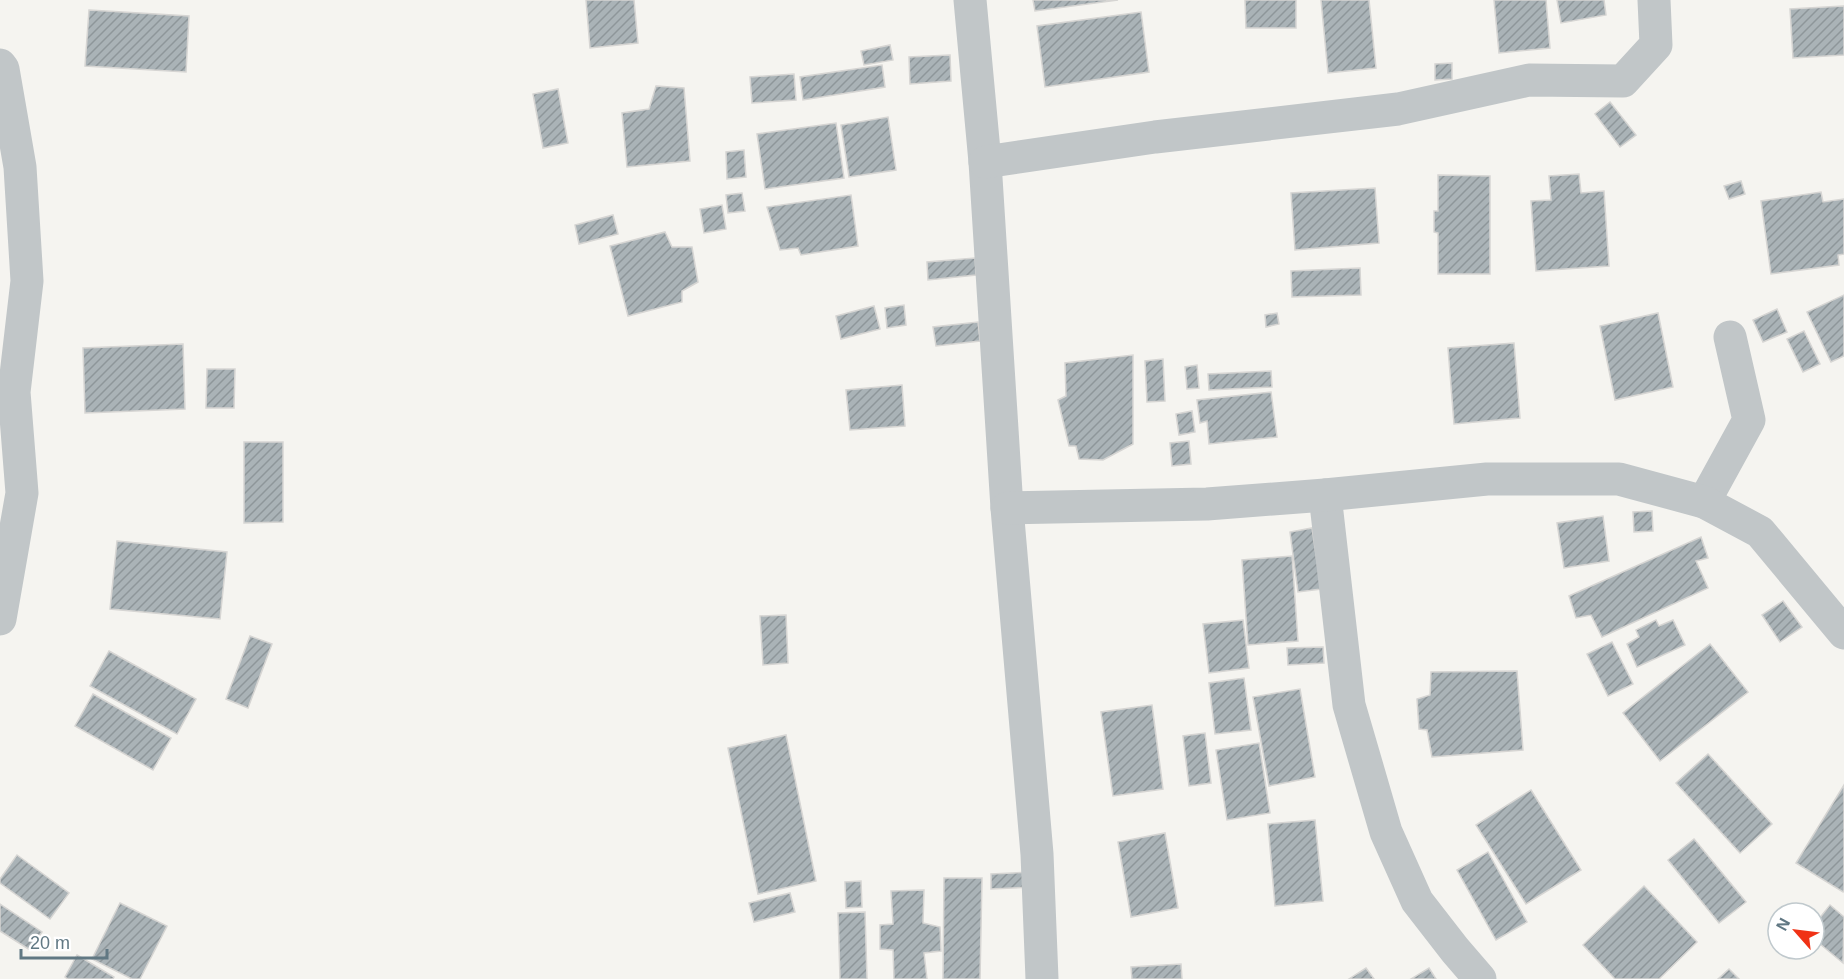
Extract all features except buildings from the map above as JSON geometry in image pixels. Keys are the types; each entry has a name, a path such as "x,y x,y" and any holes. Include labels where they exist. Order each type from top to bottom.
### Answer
{"street":[{"path":"970,0 985,162 1007,508 1037,854 1042,979"},
{"path":"985,162 1155,137 1398,109 1529,80 1623,81 1656,45 1654,0"},
{"path":"0,65 3,69 20,167 27,281 7,392 22,493 0,619"},
{"path":"1704,502 1749,420 1730,338"},
{"path":"1007,508 1207,504 1487,479 1619,479 1704,502 1760,532 1844,633"},
{"path":"1325,495 1349,705 1386,832 1417,902 1480,979"}]}
